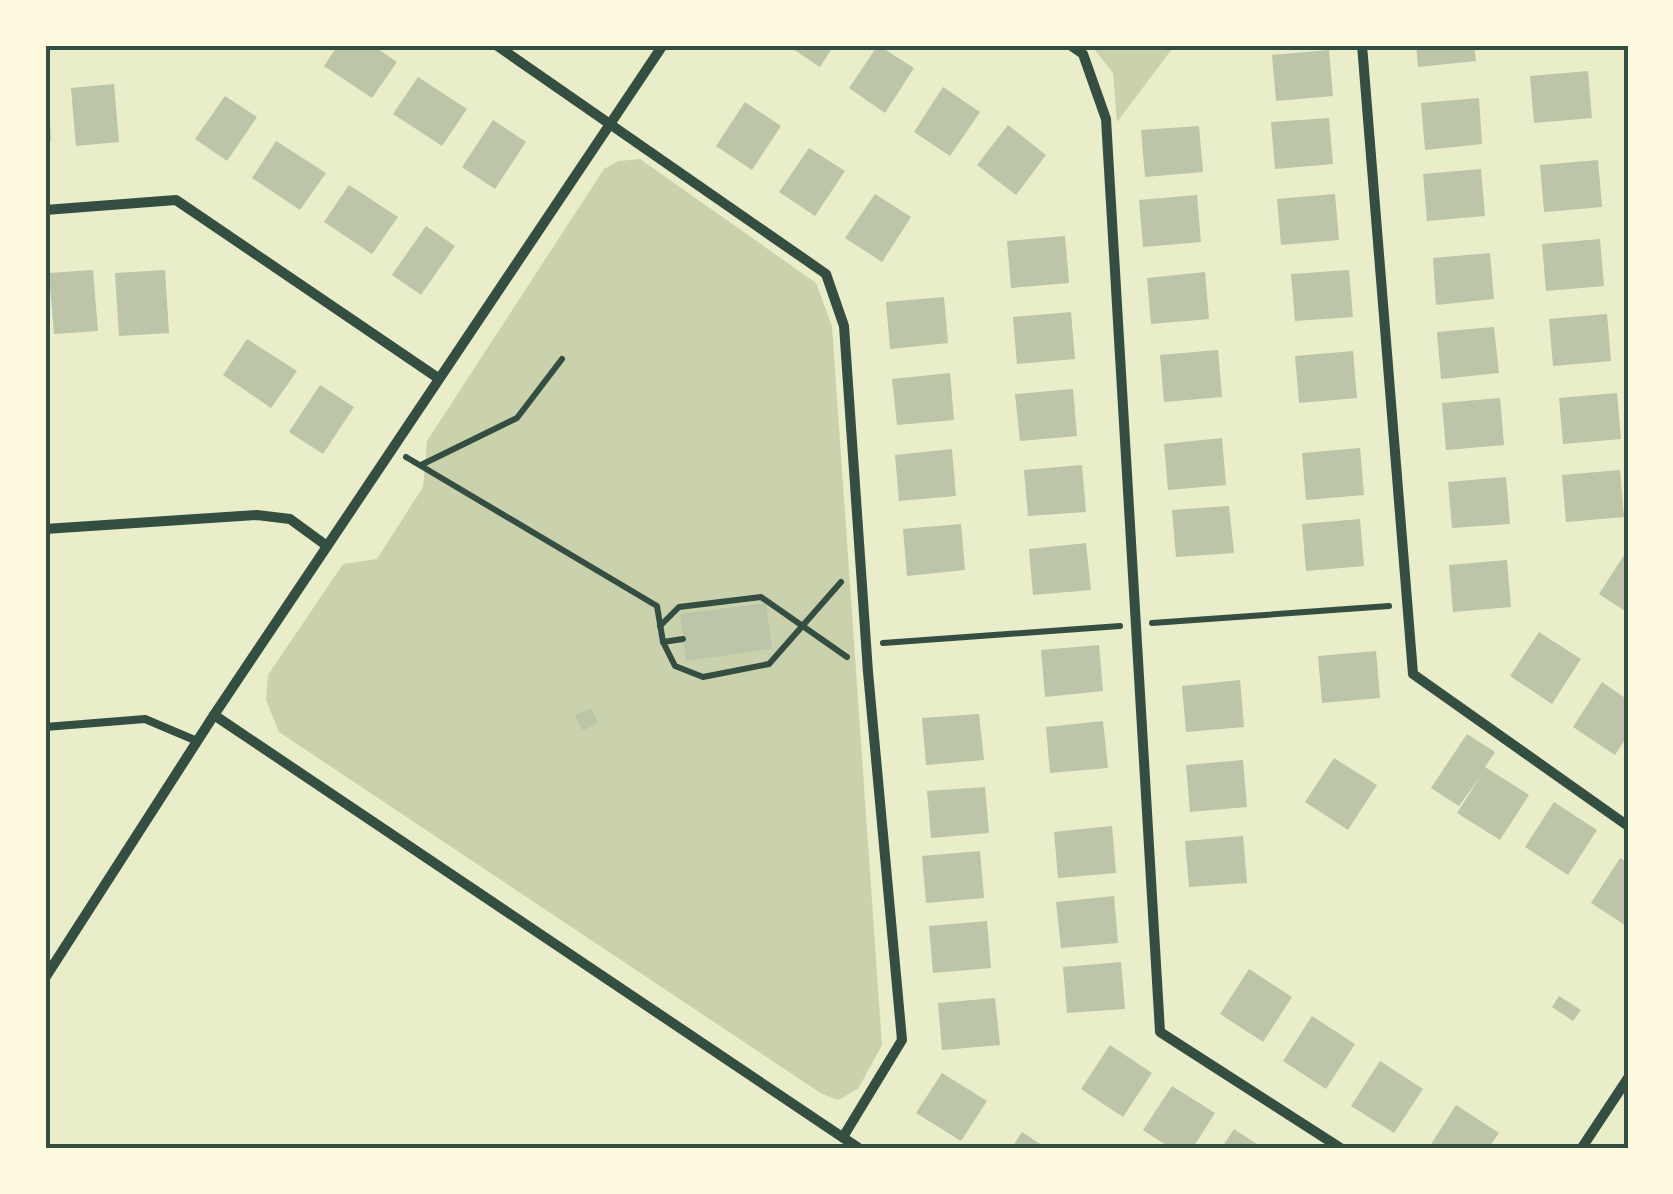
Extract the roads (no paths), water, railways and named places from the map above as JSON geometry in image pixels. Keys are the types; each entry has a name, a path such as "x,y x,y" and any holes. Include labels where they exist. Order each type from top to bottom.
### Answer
{"street":[{"path":"496,45 826,274 844,326 868,672 902,1040 843,1137"},
{"path":"45,978 214,714 663,45"},
{"path":"1070,45 1082,54 1106,119 1160,1032 1342,1149"},
{"path":"1362,45 1413,674 1628,826"},
{"path":"45,210 176,200 438,378"},
{"path":"45,529 257,516 290,519 326,546"},
{"path":"214,714 860,1149"},
{"path":"1581,1149 1628,1078"}],"lane":[{"path":"45,727 145,719 197,742"}]}
